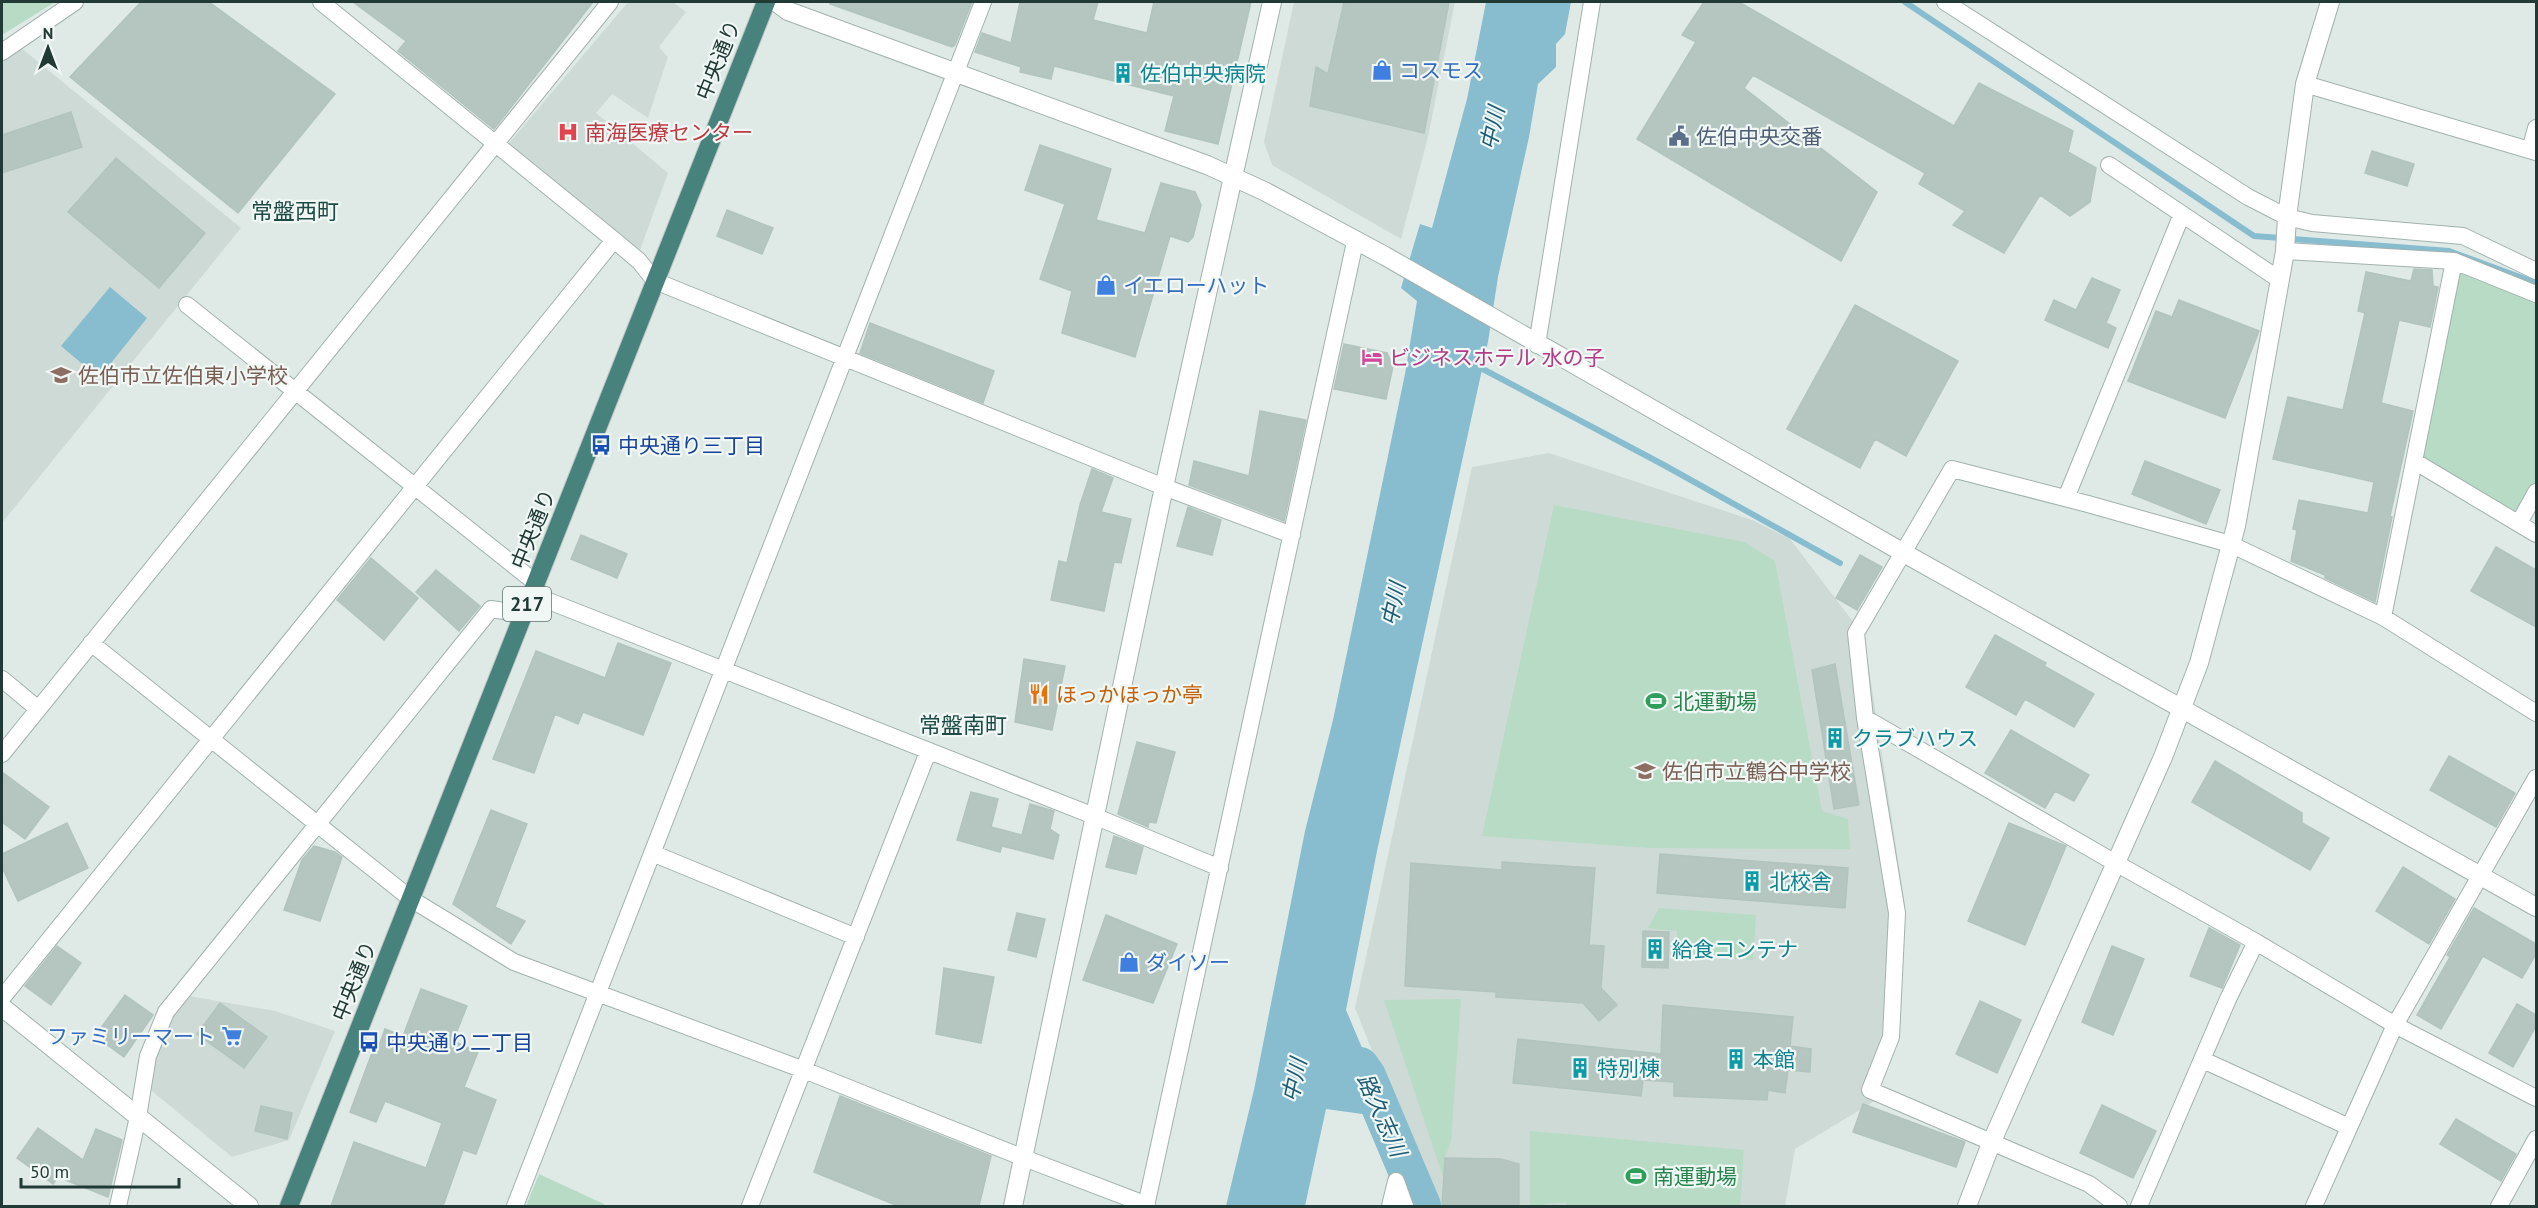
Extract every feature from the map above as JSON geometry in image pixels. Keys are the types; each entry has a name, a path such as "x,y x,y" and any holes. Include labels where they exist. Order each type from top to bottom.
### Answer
{"highway":[{"name":"中央通り","path":"289,1206 766,2"}],"street":[{"path":"2,52 75,2"},
{"path":"321,2 614,240 639,261 655,281 1164,488 1292,535"},
{"path":"2,754 610,2"},
{"path":"776,2 788,11 1234,177 1385,256 1537,345 2182,711 2536,907"},
{"path":"514,1206 983,2"},
{"path":"1013,1206 1164,488 1272,2"},
{"path":"1537,345 1593,2"},
{"path":"1945,2 2248,197 2286,235 2454,261 2536,294"},
{"path":"1966,1206 1992,1141 2182,711 2199,663 2236,526 2280,280 2305,84 2330,2"},
{"path":"2305,84 2533,151 2536,128"},
{"path":"2109,165 2280,280"},
{"path":"2066,498 2182,214"},
{"path":"2286,235 2312,223 2463,236 2536,271"},
{"path":"2,998 614,240"},
{"path":"91,643 411,899 514,962 804,1070 1147,1206 1355,242"},
{"path":"2383,616 2454,261"},
{"path":"188,305 415,487 533,589 723,670 1220,868"},
{"path":"2414,461 2536,534"},
{"path":"2119,1206 2089,1184 1870,1090 1891,1037 1897,913 1865,718 1856,633 1952,469 2230,544 2383,616 2536,713"},
{"path":"2519,523 2536,492"},
{"path":"118,1206 138,1117 148,1056 166,1012 491,609 524,614"},
{"path":"2,679 38,709"},
{"path":"1865,718 2116,864 2256,942 2395,1025 2536,1098"},
{"path":"750,1206 928,752"},
{"path":"2314,1206 2395,1025 2536,778"},
{"path":"652,853 856,937"},
{"path":"2139,1206 2256,942"},
{"path":"2,1007 249,1206"},
{"path":"2203,1060 2349,1127"},
{"path":"2499,1206 2536,1139"},
{"path":"1390,1206 1396,1181 1406,1206"}],"shaded area":[{"name":"南海医療センター","path":"628,2 673,2 686,12 659,47 668,57 648,118 612,94 596,113 668,173 640,250 506,147"},
{"path":"1294,2 1455,2 1428,137 1401,239 1272,165 1264,142"},
{"name":"佐伯市立佐伯東小学校","path":"20,47 241,228 2,523 2,59"},
{"name":"佐伯市立鶴谷中学校","path":"1549,453 1752,520 1790,539 1864,636 1905,906 1898,1041 1873,1102 1795,1149 1785,1206 1434,1206 1355,1008 1472,467"},
{"path":"189,996 275,1011 335,1031 289,1140 232,1157 147,1087 153,1059 168,1022"}],"green space":[{"path":"2,2 55,2 2,35"},
{"path":"2457,267 2536,299 2536,490 2519,523 2418,459"},
{"name":"北運動場","path":"1554,505 1744,542 1775,561 1822,811 1848,819 1850,849 1649,848 1482,836"},
{"path":"1659,908 1756,915 1753,960 1676,953 1677,931 1648,928"},
{"path":"1461,999 1451,1141 1445,1158 1444,1180 1384,1000"},
{"name":"南運動場","path":"1530,1131 1744,1150 1740,1206 1567,1206 1566,1202 1530,1206"},
{"path":"539,1174 604,1204 603,1206 526,1206"}],"water":[{"name":"中川","path":"1486,2 1571,2 1565,34 1556,44 1556,67 1538,84 1529,137 1498,277 1488,342 1377,851 1346,1010 1388,1109 1377,1116 1326,1109 1305,1206 1226,1206 1254,1090 1305,831 1333,720 1405,374 1417,301 1401,288 1420,224 1432,228 1467,99"},
{"path":"110,287 147,318 99,378 61,346"}],"building":[{"path":"141,2 209,2 335,94 238,213 70,77"},
{"path":"353,2 593,2 494,129 398,51 406,41"},
{"path":"830,2 972,2 955,45 952,47 830,4"},
{"name":"佐伯中央病院","path":"1020,2 1098,2 1093,20 1147,33 1154,2 1251,2 1218,144 1165,131 1174,96 1054,66 1051,79 1020,72 1021,67 975,52 982,33 1011,43"},
{"name":"コスモス","path":"1344,2 1449,2 1424,133 1310,106 1316,67 1328,74"},
{"path":"1704,2 1739,2 1954,126 1979,83 2073,131 2068,152 2096,168 2090,202 2070,216 2040,195 2004,253 1953,225 1965,211 1919,184 1925,173 1753,75 1744,88 1877,192 1841,261 1637,139 1696,42 1682,35"},
{"path":"71,112 82,147 2,173 2,135"},
{"name":"イエローハット","path":"1040,145 1111,169 1096,220 1145,233 1161,183 1195,192 1201,205 1193,237 1188,242 1170,236 1135,357 1062,333 1072,291 1040,279 1065,204 1025,190"},
{"path":"2372,151 2414,164 2407,186 2365,173"},
{"path":"116,158 205,233 159,288 68,212"},
{"path":"727,210 773,228 762,254 717,236"},
{"path":"2414,269 2432,270 2433,286 2438,287 2430,327 2399,320 2381,403 2413,411 2390,516 2392,517 2375,602 2325,578 2325,575 2291,561 2297,530 2293,529 2299,500 2368,513 2374,482 2273,459 2288,397 2343,410 2365,313 2358,311 2366,272 2411,281"},
{"path":"2092,278 2120,290 2106,323 2116,328 2108,348 2045,320 2054,300 2076,310"},
{"path":"2179,300 2259,331 2225,418 2128,381 2156,311 2172,317"},
{"path":"1855,305 1958,361 1906,456 1875,439 1860,468 1787,429"},
{"path":"870,323 994,371 983,403 860,353"},
{"path":"1344,344 1387,353 1393,366 1386,399 1334,389"},
{"path":"1260,411 1306,420 1284,521 1189,485 1194,461 1249,476"},
{"path":"2145,461 2220,490 2206,524 2132,494"},
{"path":"1092,469 1113,478 1101,512 1131,519 1121,563 1114,562 1104,611 1051,600 1059,561 1067,563 1080,505"},
{"path":"1188,507 1221,520 1212,555 1177,546"},
{"path":"581,535 627,554 617,578 571,559"},
{"path":"2496,547 2536,570 2536,627 2471,591"},
{"path":"1860,555 1882,567 1857,610 1836,598"},
{"path":"371,558 418,598 384,640 337,600"},
{"path":"436,570 480,606 459,631 416,592"},
{"path":"1995,635 2046,663 2044,666 2094,694 2074,727 2025,699 2016,715 1966,687"},
{"path":"618,643 671,663 643,735 583,712 578,724 555,714 534,773 493,759 536,651 605,678"},
{"name":"ほっかほっか亭","path":"1024,659 1065,666 1052,730 1015,722"},
{"name":"クラブハウス","path":"1835,664 1859,805 1834,809 1812,670"},
{"path":"2011,730 2089,775 2074,801 2055,791 2045,808 1985,773"},
{"path":"1137,742 1175,752 1156,823 1149,822 1148,827 1118,814"},
{"path":"2449,756 2515,793 2496,827 2430,790"},
{"path":"2215,761 2302,813 2302,823 2329,838 2310,870 2192,802"},
{"path":"2,772 49,807 25,839 2,822"},
{"path":"971,792 998,799 991,827 1022,835 1030,804 1054,811 1050,829 1059,835 1053,859 1002,846 1000,852 957,840"},
{"path":"491,810 527,824 495,907 525,921 511,944 453,904"},
{"path":"67,823 88,868 18,901 2,867 2,854"},
{"path":"2009,823 2066,846 2025,945 1968,921"},
{"path":"1114,836 1143,847 1136,874 1106,867"},
{"path":"314,846 335,852 342,857 320,921 284,910 302,860"},
{"name":"北校舎","path":"1660,854 1848,868 1845,908 1657,893"},
{"path":"1502,862 1595,868 1589,945 1604,946 1601,988 1617,1005 1599,1021 1583,1003 1496,997 1496,992 1405,986 1411,863 1502,870"},
{"path":"2403,867 2455,899 2429,944 2376,911"},
{"path":"2474,908 2536,944 2536,954 2522,978 2483,956 2441,1029 2417,1015 2450,957 2447,955"},
{"path":"1017,913 1045,919 1036,957 1008,950"},
{"name":"ダイソー","path":"1106,915 1177,944 1153,1003 1083,980"},
{"path":"2209,928 2240,945 2222,988 2190,976"},
{"name":"給食コンテナ","path":"1643,931 1669,932 1668,968 1642,967"},
{"path":"57,946 81,963 51,1005 25,986"},
{"path":"2112,946 2144,959 2113,1035 2082,1022"},
{"path":"944,968 994,977 981,1043 936,1034"},
{"path":"421,989 467,1006 453,1041 478,1052 464,1087 496,1100 476,1154 463,1150 443,1206 331,1206 354,1142 426,1168 442,1123 385,1101 376,1122 350,1112 372,1053 376,1054 385,1029 403,1036"},
{"path":"125,995 153,1015 124,1057 95,1036"},
{"path":"1980,1001 2021,1020 1997,1073 1956,1054"},
{"name":"ファミリーマート","path":"220,1003 267,1037 244,1068 197,1034"},
{"path":"2517,1004 2536,1015 2536,1026 2513,1067 2489,1053"},
{"name":"本館","path":"1663,1005 1793,1017 1790,1046 1811,1049 1810,1072 1788,1070 1785,1093 1768,1090 1767,1100 1674,1096 1674,1082 1643,1080 1641,1096 1513,1083 1518,1039 1661,1054"},
{"path":"840,1096 991,1156 979,1206 898,1206 814,1172"},
{"path":"1863,1104 1965,1142 1956,1167 1853,1132"},
{"path":"2102,1105 2156,1131 2133,1178 2080,1153"},
{"path":"261,1106 292,1113 287,1139 255,1131"},
{"path":"2456,1119 2516,1154 2501,1181 2440,1144"},
{"path":"38,1128 83,1160 96,1129 122,1140 108,1197 58,1177 53,1184 17,1158"},
{"path":"1445,1158 1501,1159 1519,1164 1519,1206 1442,1206"}],"waterway":[{"path":"1905,2 2254,236 2449,251 2536,283"},
{"path":"1477,366 1662,464 1840,563"},
{"name":"路久志川","path":"1360,1066 1367,1076 1422,1206"}],"place":[{"name":"コスモス","path":"1382,70"},
{"name":"佐伯中央病院","path":"1123,73"},
{"name":"南海医療センター","path":"568,132"},
{"name":"佐伯中央交番","path":"1679,136"},
{"name":"イエローハット","path":"1106,285"},
{"name":"ビジネスホテル 水の子","path":"1372,357"},
{"name":"佐伯市立佐伯東小学校","path":"61,375"},
{"name":"中央通り三丁目","path":"601,445"},
{"name":"ほっかほっか亭","path":"1039,694"},
{"name":"北運動場","path":"1656,701"},
{"name":"クラブハウス","path":"1835,738"},
{"name":"佐伯市立鶴谷中学校","path":"1645,771"},
{"name":"北校舎","path":"1752,881"},
{"name":"給食コンテナ","path":"1655,949"},
{"name":"ダイソー","path":"1129,962"},
{"name":"ファミリーマート","path":"232,1036"},
{"name":"中央通り二丁目","path":"369,1042"},
{"name":"本館","path":"1736,1059"},
{"name":"特別棟","path":"1580,1068"},
{"name":"南運動場","path":"1636,1176"}],"district":[{"name":"常盤西町","path":"295,211"},
{"name":"常盤南町","path":"963,725"}]}
